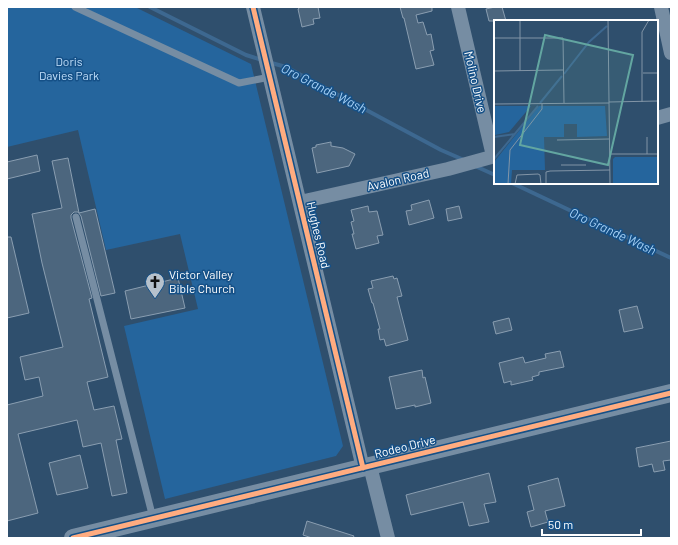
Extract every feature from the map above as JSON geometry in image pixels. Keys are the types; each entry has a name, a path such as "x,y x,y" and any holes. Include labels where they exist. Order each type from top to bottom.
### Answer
{"street":[{"name":"Hughes Road","path":"253,7 300,202 367,467 388,538"},
{"name":"Molino Drive","path":"458,7 494,156"},
{"path":"660,7 671,53"},
{"path":"658,118 671,114"},
{"name":"Avalon Road","path":"300,202 433,172 494,156"},
{"name":"Rodeo Drive","path":"73,538 671,393"}],"lane":[{"path":"75,7 239,83 270,77"},
{"path":"76,217 153,518"}],"green space":[{"name":"Doris Davies Park","path":"7,7 135,7 251,64 343,446 336,456 165,499 124,326 198,309 180,234 106,250 78,130 7,147"}],"building":[{"path":"298,7 318,7 320,18 313,19 314,24 302,27"},
{"path":"400,7 432,7 432,11 416,15 418,23 423,22 427,35 431,34 434,50 430,51 434,65 416,69"},
{"path":"502,7 506,20 489,21 486,9"},
{"path":"331,142 331,146 343,148 355,154 349,166 317,173 312,148 316,147 316,145"},
{"path":"37,155 40,171 7,179 7,162"},
{"path":"68,158 79,213 95,209 115,293 101,296 81,216 78,212 74,212 71,215 71,218 92,298 89,299 108,377 87,382 94,410 114,406 122,439 116,440 127,493 112,496 101,443 83,447 77,420 18,434 38,513 7,521 7,405 43,396 39,377 25,380 20,357 63,347 42,263 32,214 62,208 52,161"},
{"path":"429,200 434,218 409,225 406,211 412,210 411,205"},
{"path":"368,206 369,212 377,211 383,235 377,236 379,243 356,249 352,234 354,234 351,222 354,221 351,210"},
{"path":"459,206 462,218 448,221 446,209"},
{"path":"7,237 11,237 29,313 7,318"},
{"path":"393,276 394,279 397,278 402,296 397,297 408,340 386,346 384,339 380,340 378,329 380,329 368,289 373,288 371,281"},
{"name":"Victor Valley Bible Church","path":"178,278 185,308 131,319 125,291"},
{"path":"637,306 643,328 624,332 619,310"},
{"path":"509,318 512,330 496,334 493,322"},
{"path":"560,351 564,367 539,372 539,375 532,377 533,380 511,385 511,381 504,383 499,363 523,357 525,363 546,358 545,354"},
{"path":"422,370 431,403 415,407 415,405 396,409 389,377"},
{"path":"671,441 671,460 663,461 665,470 654,472 652,464 639,467 636,448"},
{"path":"80,455 88,488 57,495 49,463"},
{"path":"489,473 496,502 484,504 489,522 469,526 463,502 411,515 406,495"},
{"path":"558,478 565,506 545,511 548,522 531,527 527,512 534,510 528,486"},
{"path":"307,521 354,536 353,538 312,538 303,535"}],"waterway":[{"name":"Oro Grande Wash","path":"150,7 246,55 262,60"},
{"name":"Oro Grande Wash","path":"268,62 286,67 441,150 464,160"},
{"name":"Oro Grande Wash","path":"475,166 494,175"},
{"name":"Oro Grande Wash","path":"514,184 671,258"}],"cycle path":[{"path":"253,7 363,468"},
{"path":"73,538 671,393"}],"place":[{"name":"Victor Valley Bible Church","path":"155,299"}]}
